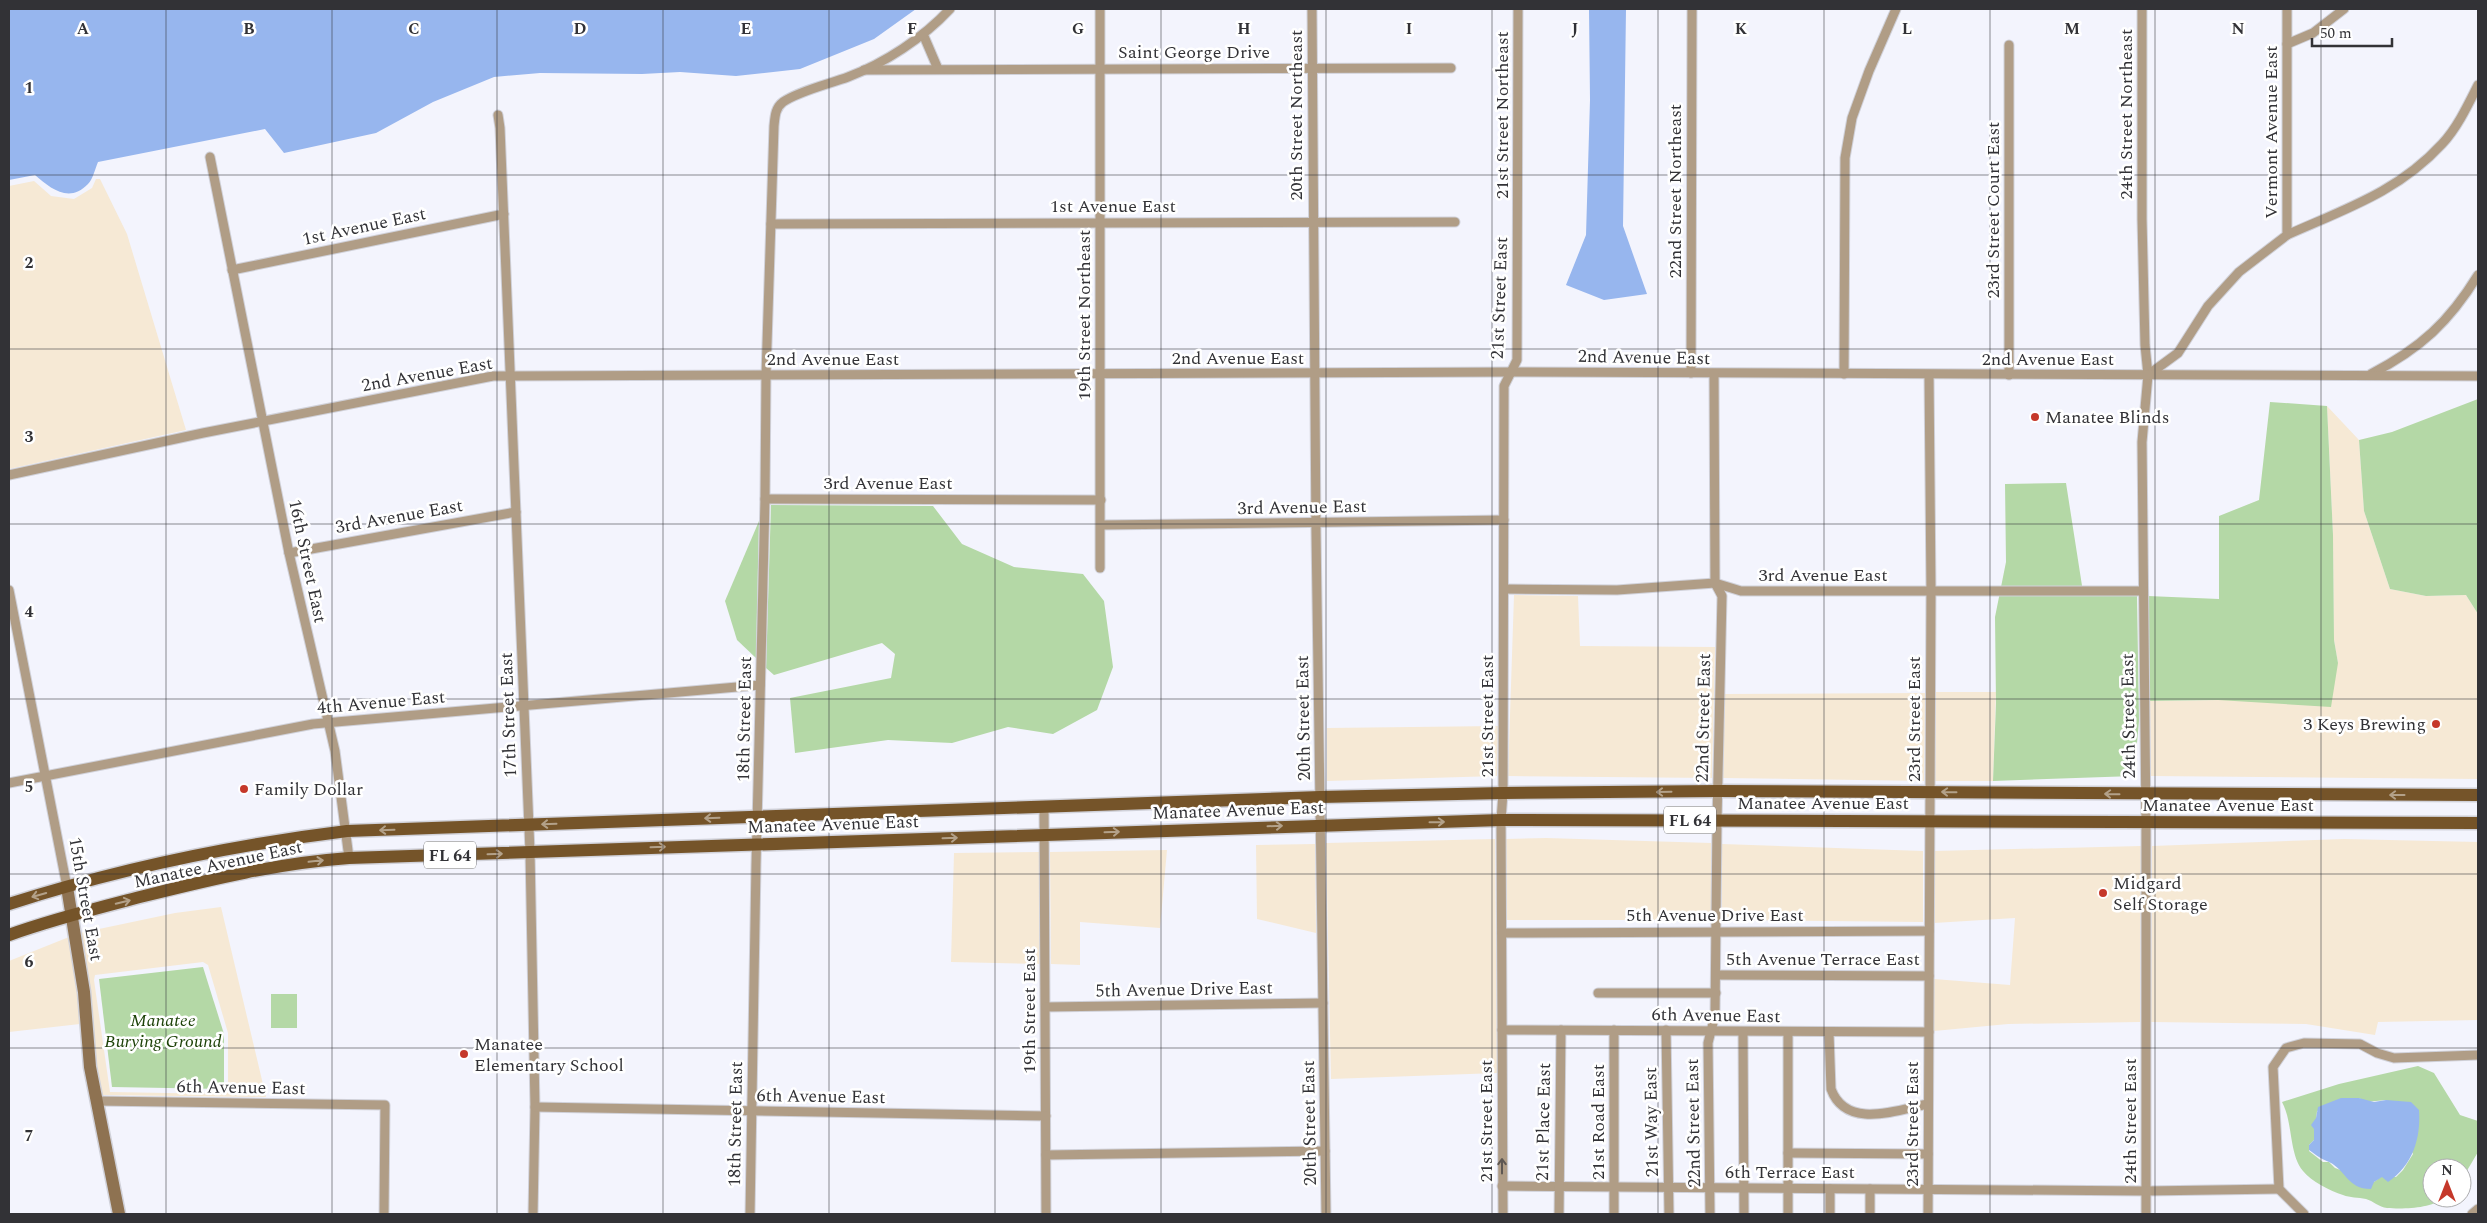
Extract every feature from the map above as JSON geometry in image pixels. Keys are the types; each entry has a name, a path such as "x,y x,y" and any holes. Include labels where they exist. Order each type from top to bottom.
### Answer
{"main road":[{"name":"Manatee Avenue East","path":"9,904 67,887 253,844 346,831 1503,793 1930,792 2146,795 2478,795"},
{"name":"Manatee Avenue East","path":"9,935 71,915 269,868 349,858 1320,824 1501,820 2478,823"},
{"name":"15th Street East","path":"67,887 84,992 87,1049 120,1214"}],"street":[{"path":"864,70 923,34 950,9"},
{"path":"1100,9 1101,69"},
{"name":"20th Street Northeast","path":"1312,9 1312,221"},
{"name":"21st Street Northeast","path":"1518,9 1518,221"},
{"name":"22nd Street Northeast","path":"1691,373 1692,9"},
{"path":"1844,374 1845,158 1852,118 1869,70 1896,9"},
{"name":"24th Street Northeast","path":"2142,9 2142,219"},
{"name":"Vermont Avenue East","path":"2148,375 2178,353 2208,306 2239,272 2287,235 2287,9"},
{"path":"2287,44 2313,33 2344,9"},
{"path":"923,34 938,70"},
{"name":"23rd Street Court East","path":"2008,375 2009,46"},
{"name":"Saint George Drive","path":"864,70 1451,68"},
{"name":"19th Street Northeast","path":"1101,69 1101,500"},
{"name":"18th Street East","path":"750,1214 766,375 774,126 778,107 788,99 864,70"},
{"path":"2287,235 2373,198 2415,170 2444,143 2478,85"},
{"name":"17th Street East","path":"498,115 504,214 530,852 535,1108 533,1214"},
{"name":"16th Street East","path":"210,157 289,553 335,751 349,858"},
{"name":"1st Avenue East","path":"232,270 504,214"},
{"name":"24th Street East","path":"2142,219 2145,345 2148,375 2142,442 2146,795 2146,1214"},
{"name":"20th Street East","path":"1312,221 1326,1214"},
{"name":"21st Street East","path":"1503,1214 1501,820 1503,793 1504,386 1517,360 1518,221"},
{"name":"1st Avenue East","path":"771,224 1455,222"},
{"path":"2368,375 2402,358 2431,334 2458,306 2478,274"},
{"name":"2nd Avenue East","path":"9,475 203,433 262,423 493,376 1511,372 2478,376"},
{"name":"22nd Street East","path":"1710,1214 1708,1044 1715,1015 1716,993 1717,792 1722,596 1714,583 1714,374"},
{"name":"23rd Street East","path":"1928,1214 1931,592 1930,375"},
{"name":"3rd Avenue East","path":"765,499 1101,500"},
{"path":"1100,568 1101,500"},
{"name":"3rd Avenue East","path":"289,553 516,512"},
{"name":"3rd Avenue East","path":"1101,525 1504,520"},
{"name":"3rd Avenue East","path":"1504,589 1617,590 1714,583 1742,591 2143,591"},
{"name":"15th Street East","path":"9,590 14,638 46,776 67,887"},
{"name":"4th Avenue East","path":"9,783 248,736 327,723 760,685"},
{"name":"19th Street East","path":"1044,808 1046,1214"},
{"name":"5th Avenue Drive East","path":"1502,933 1929,931"},
{"name":"5th Avenue Terrace East","path":"1716,975 1929,976"},
{"name":"5th Avenue Terrace East","path":"1598,993 1716,993"},
{"name":"5th Avenue Drive East","path":"1046,1006 1323,1003"},
{"name":"6th Avenue East","path":"1502,1030 1712,1030 1788,1033 1929,1032"},
{"name":"21st Place East","path":"1559,1214 1561,1030"},
{"name":"21st Road East","path":"1614,1030 1614,1214"},
{"name":"21st Way East","path":"1666,1030 1669,1214"},
{"path":"1743,1032 1744,1214"},
{"path":"1788,1033 1788,1214"},
{"path":"1829,1033 1831,1089 1834,1097 1846,1110 1862,1115 1875,1115 1928,1104"},
{"path":"2304,1214 2279,1189 2273,1067 2286,1048 2304,1043 2360,1044 2377,1053 2394,1058 2478,1055"},
{"name":"6th Avenue East","path":"97,1101 385,1105 384,1214"},
{"name":"6th Avenue East","path":"535,1108 1046,1116"},
{"path":"1046,1155 1325,1151"},
{"path":"1788,1153 1928,1154"},
{"name":"6th Terrace East","path":"1502,1186 2146,1191 2279,1189"},
{"path":"1830,1188 1830,1214"},
{"path":"1870,1189 1870,1214"},
{"path":"2472,1214 2478,1209"}],"shaded area":[{"path":"96,179 100,179 127,234 186,430 9,469 9,186 34,181 51,196 74,199 92,188"},
{"path":"2327,406 2359,440 2364,511 2390,589 2426,596 2466,595 2478,614 2478,779 2151,776 2150,701 2218,700 2338,663 2334,640 2333,535"},
{"path":"1514,595 1578,596 1580,646 1715,647 1712,778 1508,776"},
{"path":"1936,692 1996,692 1993,781 1935,781"},
{"path":"1925,693 1924,781 1723,778 1725,694"},
{"path":"1498,726 1497,776 1327,781 1327,728"},
{"path":"1546,838 1711,843 1711,920 1507,920 1506,839"},
{"path":"1495,839 1497,1073 1331,1079 1326,843"},
{"path":"2344,839 2478,842 2478,1020 2378,1022 2375,1035 2306,1024 2151,1022 2152,846"},
{"path":"1315,844 1316,933 1257,919 1256,845"},
{"path":"1722,844 1923,851 1923,922 1722,920"},
{"path":"2141,846 2140,1022 2008,1024 1934,1031 1934,979 2010,985 2015,918 1934,923 1934,851"},
{"path":"1167,850 1160,928 1080,922 1080,965 1051,964 1050,852"},
{"path":"1039,852 1040,964 951,962 954,853"},
{"path":"221,907 266,1097 102,1095 95,1066 90,991 80,933 175,913","holes":["203,962 208,965 228,1033 228,1092 224,1094 110,1092 94,980 95,975"]},
{"path":"69,937 79,992 80,1024 9,1032 9,961"}],"green space":[{"path":"2478,399 2478,614 2466,595 2426,596 2390,589 2364,511 2359,440 2392,432"},
{"path":"2270,402 2327,406 2333,535 2334,640 2338,663 2331,707 2218,700 2150,701 2148,596 2219,599 2219,516 2259,500"},
{"path":"2066,483 2083,592 2137,595 2139,721 2134,776 1993,781 1996,703 1995,617 2006,562 2005,484"},
{"path":"771,505 933,506 962,544 1014,567 1083,574 1104,601 1113,667 1097,710 1053,734 1008,727 952,743 888,740 795,753 790,698 891,678 895,654 882,643 774,675 766,668"},
{"path":"759,521 756,658 737,640 725,601"},
{"name":"Manatee Burying Ground","path":"203,967 224,1034 224,1089 112,1087 99,979"},
{"path":"271,994 297,994 297,1028 271,1028"},
{"path":"2418,1066 2434,1073 2460,1115 2478,1121 2478,1152 2472,1162 2472,1158 2422,1158 2422,1206 2387,1208 2366,1199 2338,1193 2316,1182 2303,1171 2295,1156 2288,1119 2282,1102 2339,1084","holes":["2359,1098 2366,1102 2386,1100 2413,1154 2396,1177 2382,1176 2374,1182 2335,1168 2329,1162 2323,1162 2309,1151 2309,1145 2314,1140 2317,1111"]}],"water":[{"path":"9,9 916,9 874,39 800,69 736,76 680,72 642,74 540,73 494,77 433,102 376,133 284,153 265,129 98,162 93,177 88,184 74,193 67,193 53,189 35,175 9,180"},
{"path":"1589,9 1626,9 1623,226 1647,294 1604,300 1566,285 1586,235 1590,100"},
{"path":"2341,1098 2359,1098 2374,1102 2386,1100 2411,1102 2419,1110 2419,1131 2414,1150 2404,1168 2388,1182 2382,1177 2374,1182 2371,1189 2357,1186 2335,1165 2309,1150 2309,1145 2314,1140 2314,1129 2311,1125 2316,1118 2318,1107"}],"place":[{"name":"Manatee Blinds","path":"2035,417"},
{"name":"3 Keys Brewing","path":"2436,724"},
{"name":"Family Dollar","path":"244,789"},
{"name":"Midgard Self Storage","path":"2103,893"},
{"name":"Manatee Elementary School","path":"464,1054"}]}
